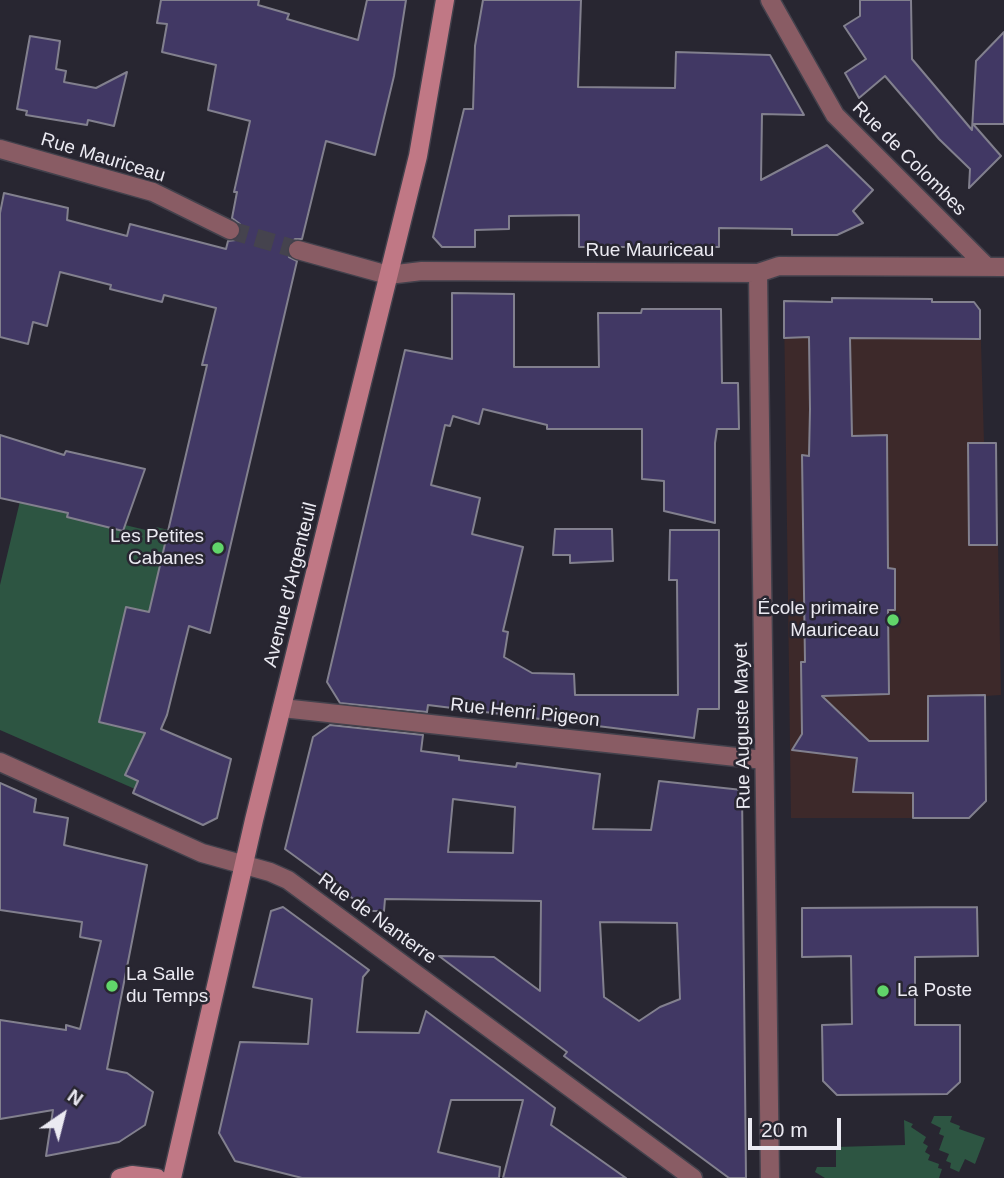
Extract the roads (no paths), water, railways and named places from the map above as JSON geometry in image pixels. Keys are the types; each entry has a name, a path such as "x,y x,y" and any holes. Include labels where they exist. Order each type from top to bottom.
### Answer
{"main road":[{"name":"Avenue d'Argenteuil","path":"172,1178 282,708 418,156 445,0"},
{"path":"120,1178 132,1175 157,1178"}],"street":[{"name":"Rue de Colombes","path":"770,0 835,115 995,267"},
{"name":"Rue Mauriceau","path":"0,149 153,192 230,230"},
{"name":"Rue Mauriceau","path":"298,250 388,275 422,271 758,272 779,266 995,267"},
{"name":"Rue Auguste Mayet","path":"758,272 769,1178"},
{"name":"Rue Henri Pigeon","path":"282,708 764,760"},
{"name":"Rue de Nanterre","path":"0,762 202,853 288,880 692,1178"}],"tunnel":[{"path":"230,230 298,250"}],"place":[{"name":"Les Petites Cabanes","path":"218,548"},
{"name":"École primaire Mauriceau","path":"893,620"},
{"name":"La Salle du Temps","path":"112,986"},
{"name":"La Poste","path":"883,991"}]}
